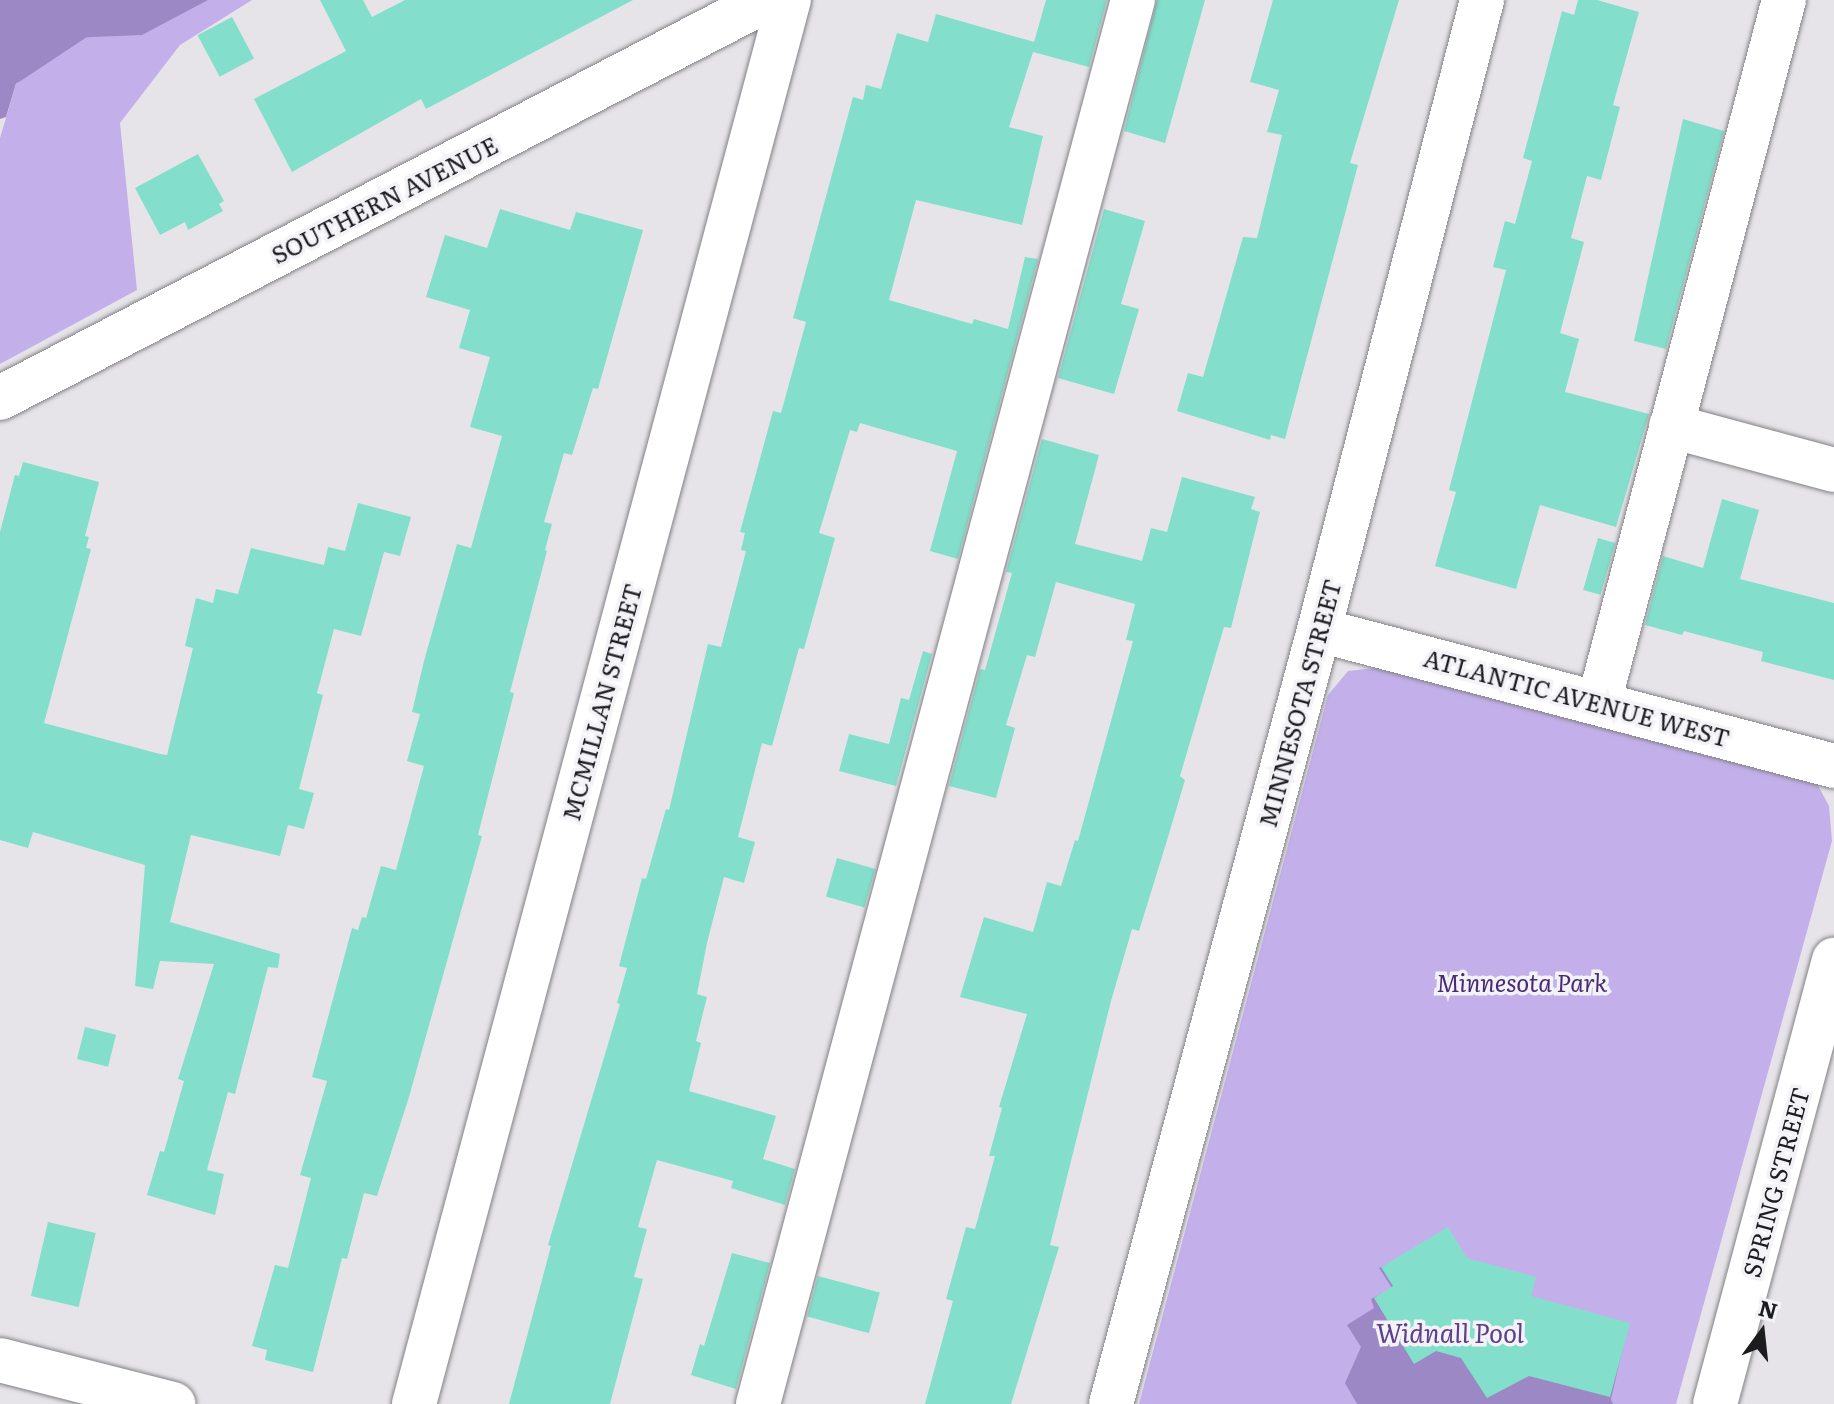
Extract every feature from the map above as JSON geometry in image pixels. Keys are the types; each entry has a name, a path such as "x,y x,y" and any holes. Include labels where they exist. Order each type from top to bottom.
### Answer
{"street":[{"name":"SOUTHERN AVENUE","path":"0,398 767,0"},
{"name":"MCMILLAN STREET","path":"414,1404 789,0"},
{"path":"758,1404 1133,0"},
{"name":"MINNESOTA STREET","path":"1111,1404 1319,630 1482,0"},
{"path":"1599,702 1784,0"},
{"path":"1671,426 1834,470"},
{"name":"ATLANTIC AVENUE WEST","path":"1319,630 1834,766"},
{"name":"SPRING STREET","path":"1715,1404 1834,960"},
{"path":"0,1360 170,1404"}],"green space":[{"path":"41,0 252,0 180,45 120,123 137,290 0,364 0,138"},
{"name":"Minnesota Park","path":"1384,667 1813,776 1829,806 1832,841 1676,1404 1139,1404 1328,695 1348,671"}],"water":[{"path":"0,0 41,0 6,117 0,119"},
{"path":"75,0 208,0 142,35 68,38"},
{"name":"Widnall Pool","path":"1447,1231 1464,1260 1529,1298 1628,1326 1611,1399 1613,1404 1357,1404 1345,1383 1361,1347 1347,1325 1374,1308 1371,1299 1392,1288 1379,1268"}],"building":[{"path":"320,0 363,0 372,17 405,0 633,0 426,109 421,99 292,172 254,99 346,51"},
{"path":"1046,0 1107,0 1089,67 1033,52 1009,127 1043,136 1022,225 916,200 889,300 972,324 974,319 1008,329 1025,257 1038,259 958,559 930,551 957,451 860,423 857,432 850,430 819,533 835,538 804,649 799,648 772,746 762,743 738,837 755,842 744,883 724,877 707,943 697,994 707,997 696,1041 701,1043 689,1091 776,1116 763,1159 795,1169 785,1205 731,1188 733,1181 657,1160 638,1227 647,1229 634,1277 643,1279 610,1404 509,1404 551,1246 548,1245 620,1004 617,1003 627,968 619,966 642,878 646,879 666,809 669,810 708,644 721,647 746,551 741,550 745,533 740,532 773,411 781,413 806,322 793,318 853,97 863,100 866,85 881,89 897,33 928,42 936,14 1034,42"},
{"path":"1157,0 1205,0 1165,143 1124,131"},
{"path":"1273,0 1399,0 1350,163 1358,165 1285,439 1271,435 1270,440 1177,411 1188,373 1203,377 1243,237 1257,238 1282,135 1267,132 1279,90 1250,82"},
{"path":"1578,0 1597,0 1639,12 1613,105 1620,107 1601,180 1587,176 1571,238 1584,242 1560,333 1579,339 1565,392 1649,414 1616,527 1540,505 1516,589 1435,566 1456,492 1449,490 1506,270 1493,267 1505,221 1515,224 1532,161 1523,158 1562,11 1574,15"},
{"path":"232,17 254,58 220,77 198,35"},
{"path":"1683,119 1724,131 1666,349 1634,341"},
{"path":"198,154 224,201 219,204 223,211 188,230 185,222 160,235 135,188"},
{"path":"500,209 570,230 576,212 643,230 598,389 593,388 572,455 564,453 544,522 552,524 547,551 510,692 514,693 478,835 482,836 409,1097 377,1196 364,1193 347,1259 342,1258 313,1372 265,1360 267,1350 252,1346 275,1265 288,1268 311,1178 300,1175 327,1081 312,1077 352,928 358,930 362,917 366,918 381,866 396,870 424,766 407,761 420,714 412,712 424,661 457,544 471,548 502,436 470,427 490,357 459,348 470,310 426,297 445,235 487,248"},
{"path":"1104,209 1145,221 1121,304 1139,309 1114,394 1058,378"},
{"path":"1042,439 1099,455 1075,544 1142,561 1151,528 1167,532 1182,477 1255,497 1251,509 1260,512 1231,628 1224,627 1180,776 1185,780 1165,847 1139,931 1132,929 1111,1001 1050,1245 1059,1247 1011,1404 925,1404 953,1301 946,1299 966,1227 975,1229 995,1156 989,1156 1002,1108 999,1107 1027,1014 960,997 984,917 1033,932 1047,882 1061,886 1075,840 1078,841 1133,641 1126,640 1135,604 1056,582 1035,657 1027,655 1006,725 1015,728 996,798 949,786 980,669 985,670 1012,573 1006,572"},
{"path":"23,462 99,482 85,536 89,537 86,548 91,549 44,723 167,755 193,648 185,646 196,598 213,603 216,589 238,594 251,548 324,565 328,547 345,551 358,503 411,517 400,556 384,552 361,636 334,629 317,693 323,695 299,789 314,793 304,829 288,825 280,856 191,835 170,922 280,954 278,968 268,967 235,1094 228,1092 207,1170 224,1174 215,1215 147,1195 160,1151 164,1152 184,1081 178,1079 214,964 160,961 153,989 135,986 145,865 33,832 28,848 0,840 0,532 15,475 19,476"},
{"path":"1722,499 1759,510 1740,579 1834,603 1834,680 1761,661 1763,652 1684,631 1682,635 1645,625 1663,556 1703,568"},
{"path":"1598,538 1615,543 1600,595 1583,590"},
{"path":"923,651 932,654 896,786 839,771 849,734 889,744 901,698 909,700"},
{"path":"837,858 875,869 864,907 826,896"},
{"path":"85,1027 116,1035 108,1067 77,1059"},
{"path":"48,1222 96,1233 79,1307 31,1296"},
{"name":"Widnall Pool","path":"1448,1227 1467,1258 1536,1277 1531,1296 1630,1323 1610,1397 1529,1376 1487,1398 1461,1358 1436,1351 1414,1364 1374,1298 1393,1286 1381,1267"},
{"path":"732,1253 770,1263 736,1389 691,1375 700,1344 704,1346"},
{"path":"818,1276 880,1293 869,1333 807,1317"}],"waterway":[{"path":"0,49 74,0"}]}
